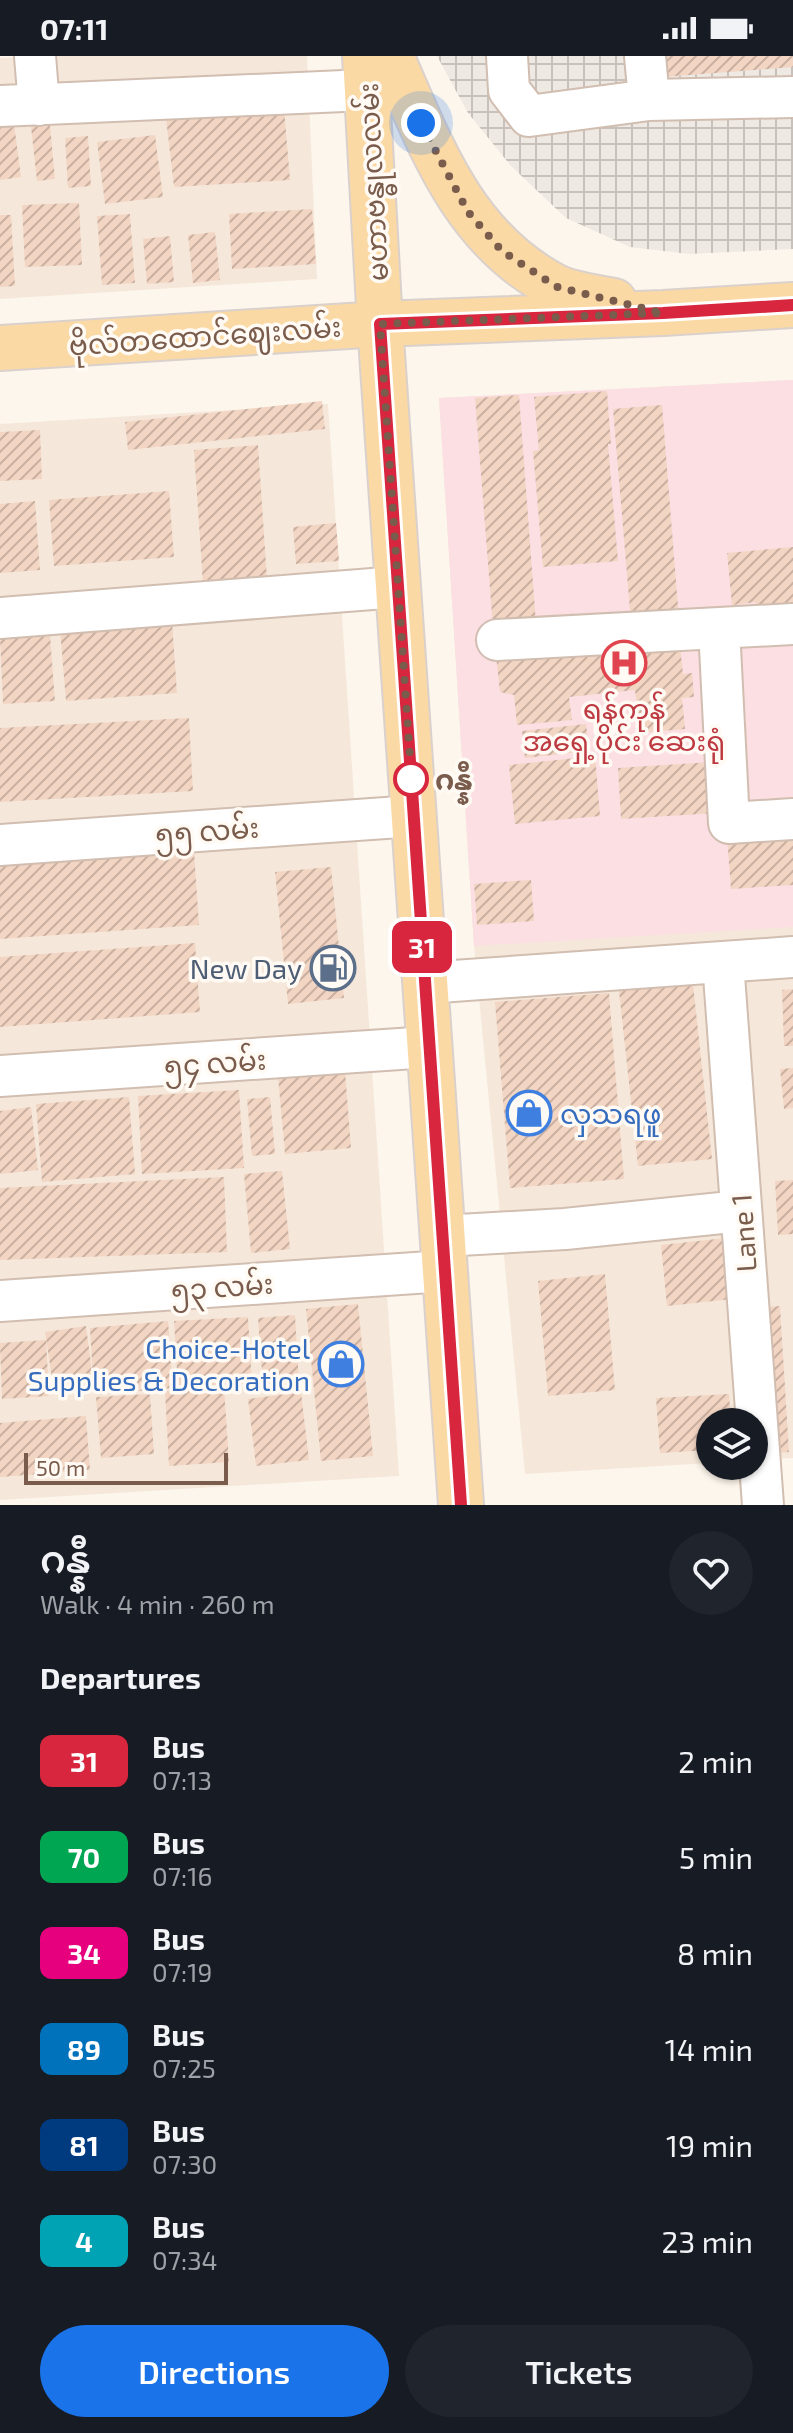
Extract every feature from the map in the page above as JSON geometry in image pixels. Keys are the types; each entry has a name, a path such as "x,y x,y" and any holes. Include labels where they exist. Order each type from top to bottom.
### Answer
{"main road":[{"path":"374,67 430,145 468,212 502,251 557,287 663,313"},
{"name":"မဟာဗန္ဓုလလမ်း","path":"374,67 380,324 461,1505"},
{"name":"ဗိုလ်တထောင်ဈေးလမ်း","path":"0,348 380,324 793,305"}],"street":[{"path":"35,56 39,105"},
{"path":"507,56 509,90 529,116 649,100 793,97"},
{"path":"645,56 649,100"},
{"path":"0,106 39,105 374,67"},
{"path":"0,618 398,587"},
{"path":"497,640 793,624"},
{"path":"719,628 729,823 793,819"},
{"name":"၅၅ လမ်း","path":"0,845 414,816"},
{"path":"425,983 793,957"},
{"name":"Lane 1","path":"723,962 763,1505"},
{"name":"၅၄ လမ်း","path":"0,1076 429,1047"},
{"name":"၅၃ လမ်း","path":"0,1301 443,1254 565,1229 741,1211"}],"shaded area":[{"path":"307,56 317,279 0,299 0,58"},
{"path":"437,56 793,56 793,249 688,254 630,247 566,218 511,166 468,113"},
{"path":"793,380 793,1458 768,1459 768,1408 696,1408 696,1464 525,1474 474,946 439,398"},
{"name":"ရန်ကုန် အရှေ့ပိုင်း ဆေးရုံ","path":"793,380 793,927 474,946 439,398"},
{"path":"328,404 399,1476 0,1500 0,424"}],"building":[{"path":"663,56 793,56 793,67 664,77"},
{"path":"283,96 290,180 174,187 165,110"},
{"path":"13,116 21,177 0,180 0,117"},
{"path":"50,125 55,179 37,181 31,127"},
{"path":"155,135 163,197 105,204 97,142"},
{"path":"88,136 91,186 68,188 65,138"},
{"path":"79,203 82,265 25,267 22,205"},
{"path":"312,209 316,264 232,269 229,214"},
{"path":"130,214 135,283 102,285 97,216"},
{"path":"0,215 11,215 15,286 0,287"},
{"path":"215,232 220,280 193,283 188,235"},
{"path":"170,236 174,282 147,284 143,239"},
{"path":"607,391 611,444 608,444 618,561 543,567 533,451 539,450 534,397"},
{"path":"519,395 536,624 493,627 475,398"},
{"path":"322,401 325,429 128,450 125,422"},
{"path":"662,405 679,619 631,622 613,409"},
{"path":"40,430 42,479 0,481 0,432"},
{"path":"258,445 267,579 203,584 194,450"},
{"path":"169,491 174,557 54,566 49,500"},
{"path":"35,501 40,570 0,573 0,504"},
{"path":"336,523 339,561 296,564 293,527"},
{"path":"793,547 793,618 758,621 756,602 732,605 727,553"},
{"path":"172,621 177,693 66,701 60,630"},
{"path":"50,635 55,701 3,704 0,638"},
{"path":"679,636 683,674 692,673 694,697 682,698 685,729 640,733 635,690 569,697 572,720 517,725 514,695 500,692 496,656"},
{"path":"189,718 193,791 0,802 0,728"},
{"path":"586,724 589,751 525,758 522,731"},
{"path":"595,756 600,816 515,824 509,765"},
{"path":"712,762 715,813 621,819 618,768"},
{"path":"793,833 793,885 731,889 727,837"},
{"path":"194,851 199,925 0,939 0,865"},
{"path":"331,867 344,998 288,1004 275,872"},
{"path":"531,880 534,921 477,925 474,884"},
{"path":"195,943 200,1012 0,1027 0,957"},
{"path":"692,975 712,1159 638,1166 618,982"},
{"path":"793,989 793,1046 784,1046 782,990"},
{"path":"609,993 624,1179 510,1188 495,1002"},
{"path":"793,1068 793,1108 784,1109 780,1069"},
{"path":"345,1071 351,1148 285,1154 278,1077"},
{"path":"239,1090 244,1168 142,1174 138,1096"},
{"path":"129,1097 135,1174 42,1182 36,1104"},
{"path":"270,1097 275,1154 252,1156 247,1099"},
{"path":"31,1107 38,1170 0,1174 0,1111"},
{"path":"282,1171 290,1249 251,1253 244,1174"},
{"path":"224,1177 227,1252 0,1260 0,1188"},
{"path":"793,1180 793,1234 778,1235 775,1181"},
{"path":"726,1238 732,1299 667,1306 661,1245"},
{"path":"605,1274 615,1390 548,1396 538,1281"},
{"path":"358,1304 373,1456 321,1461 306,1309"},
{"path":"780,1306 789,1452 768,1454 768,1408 760,1408 754,1308"},
{"path":"295,1315 299,1382 263,1385 258,1318"},
{"path":"248,1317 252,1383 178,1388 174,1321"},
{"path":"168,1321 173,1388 95,1395 95,1385 54,1391 45,1332 86,1326 93,1379 90,1328"},
{"path":"46,1340 49,1396 2,1399 0,1343"},
{"path":"224,1387 229,1462 169,1466 165,1391"},
{"path":"301,1392 309,1460 256,1466 248,1399"},
{"path":"150,1394 154,1454 101,1458 96,1397"},
{"path":"729,1394 730,1408 696,1408 696,1451 660,1453 656,1398"},
{"path":"86,1416 90,1470 0,1477 0,1423"}],"bus line":[{"name":"31","path":"461,1505 380,324 793,305"}],"place":[{"name":"ရန်ကုန် အရှေ့ပိုင်း ဆေးရုံ","path":"624,663"},
{"name":"ဂန္နီ","path":"411,779"},
{"name":"New Day","path":"333,968"},
{"name":"လှသရဖူ","path":"529,1113"},
{"name":"Choice-Hotel Supplies & Decoration","path":"341,1364"}],"route":[{"path":"411,779 412,787 380,324 663,313 557,287 502,251 468,212 421,123"}]}
